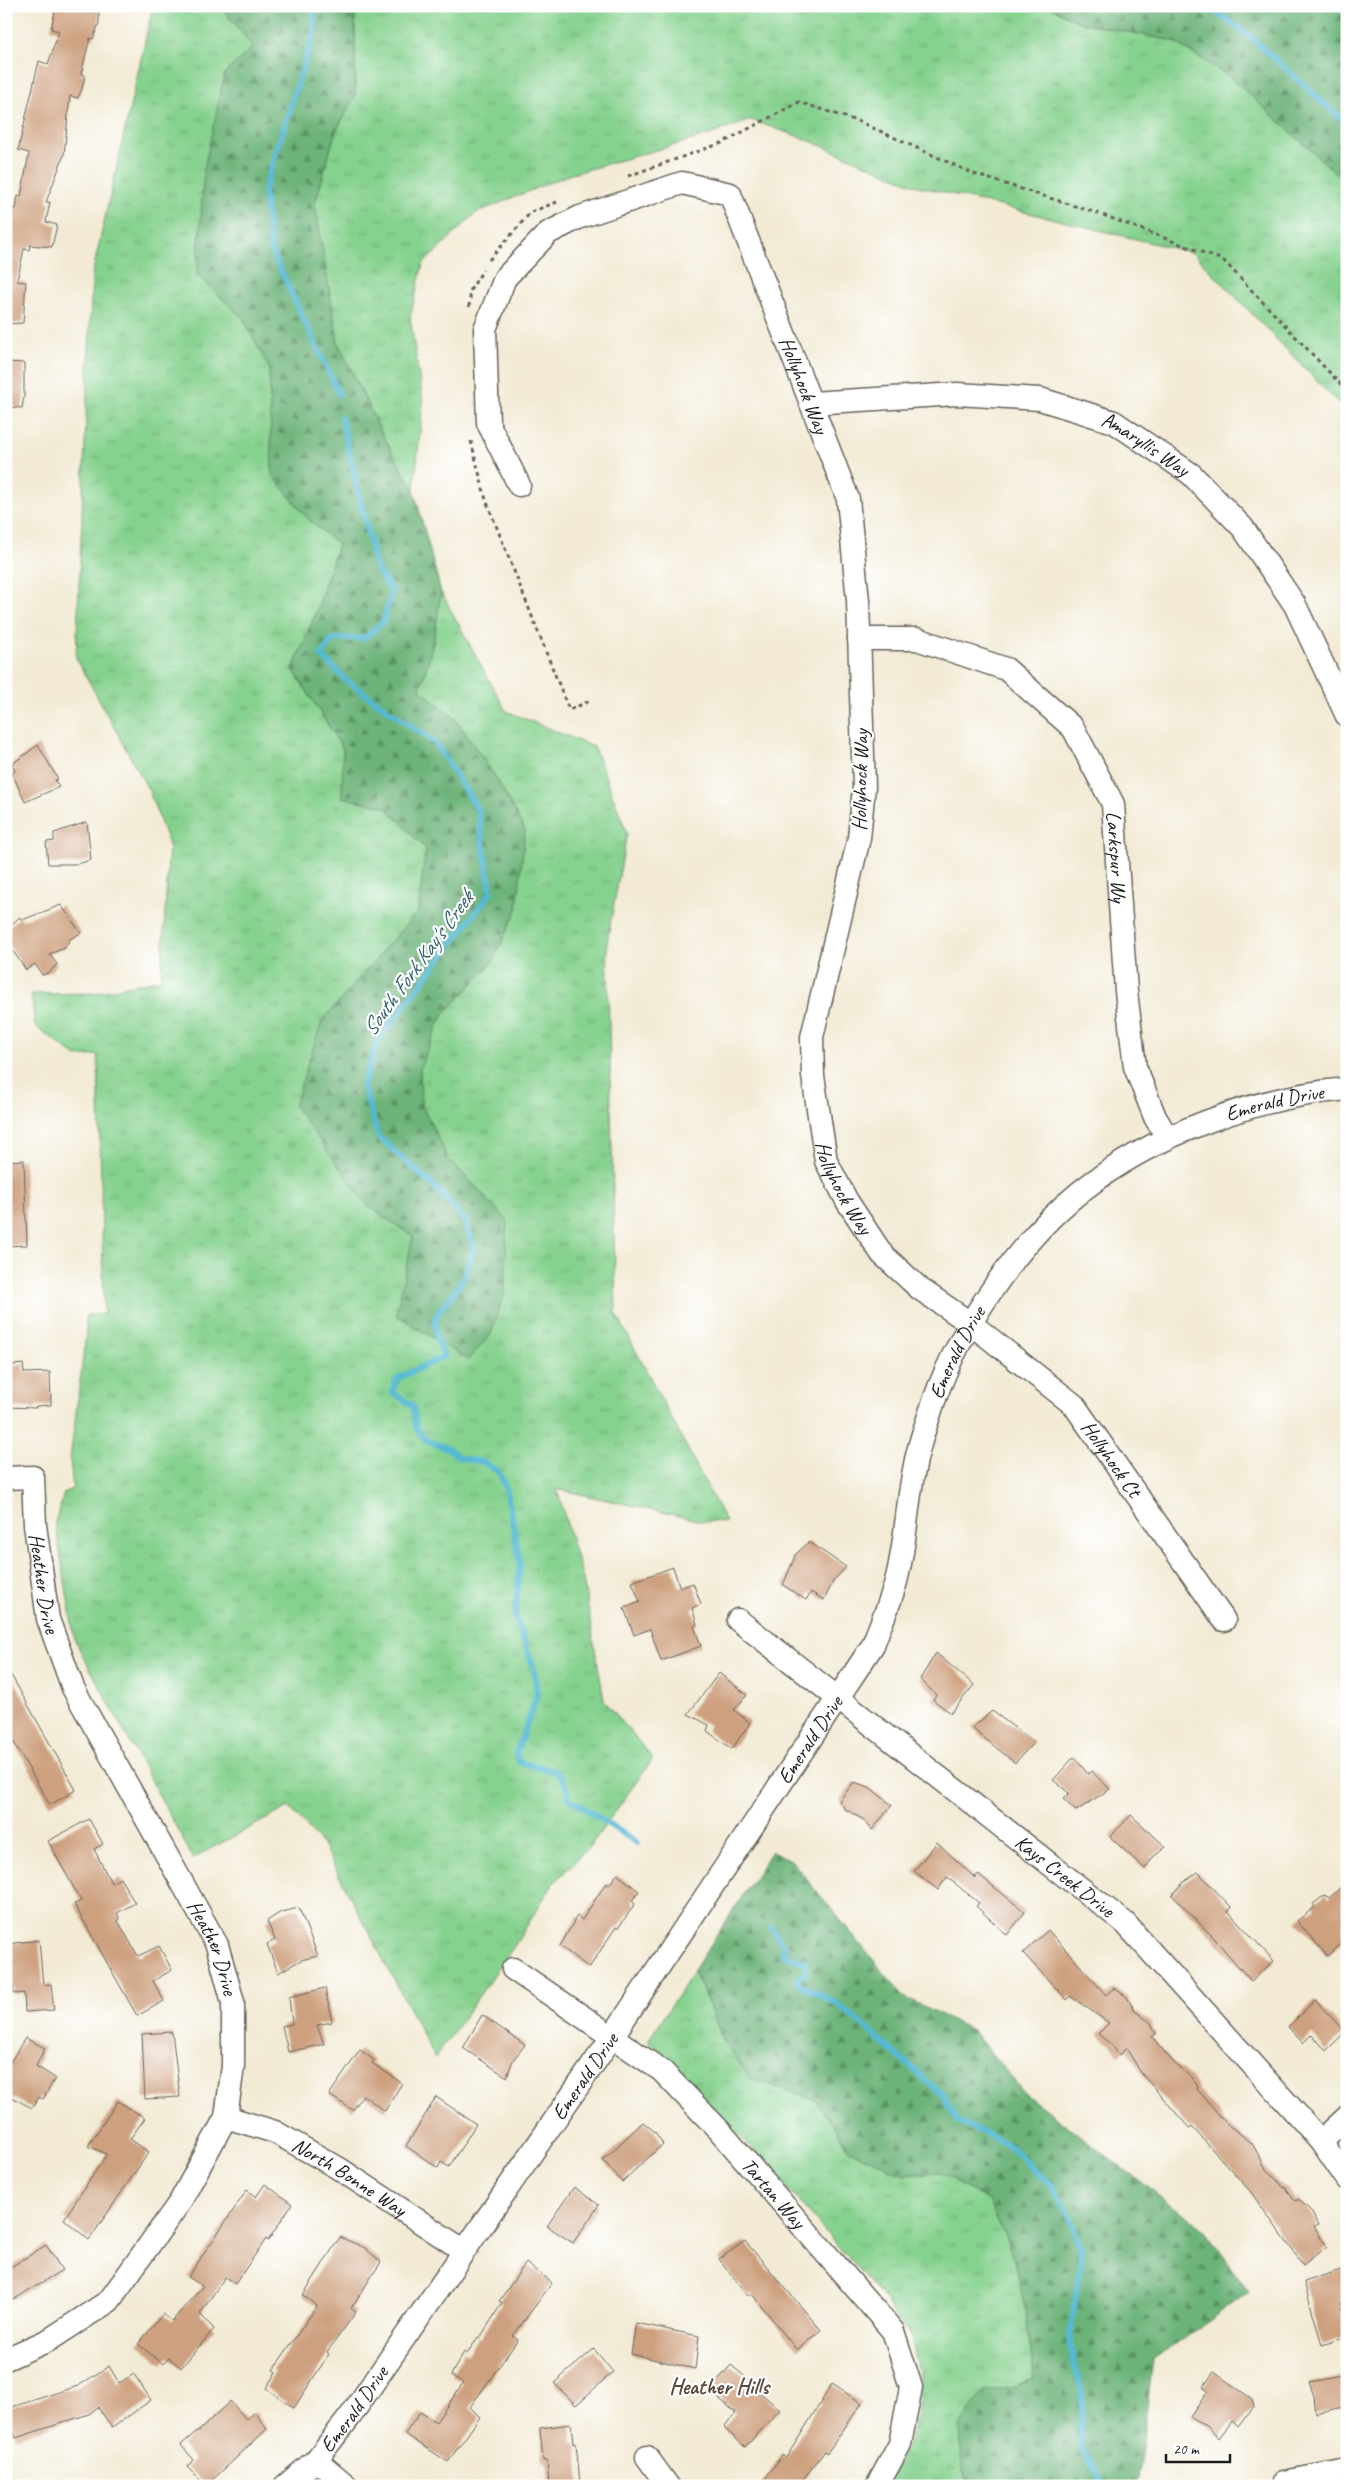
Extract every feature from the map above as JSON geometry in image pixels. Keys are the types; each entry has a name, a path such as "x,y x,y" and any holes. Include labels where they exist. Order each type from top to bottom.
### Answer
{"street":[{"name":"Hollyhock Way","path":"520,485 488,423 485,329 505,278 548,233 580,217 682,184 730,194 848,499 859,639 864,787 857,848 812,1037 813,1076 826,1161 848,1201 882,1254 920,1289 970,1323"},
{"name":"Amaryllis Way","path":"812,403 957,394 1040,400 1114,422 1191,474 1243,528 1295,605 1347,716"},
{"name":"Larkspur Wy","path":"859,639 917,639 1006,669 1073,728 1113,804 1126,991 1135,1067 1155,1117 1167,1137"},
{"name":"Emerald Drive","path":"285,2486 316,2460 349,2418 463,2250 612,2037 873,1646 898,1575 914,1468 929,1414 947,1368 970,1323 1000,1278 1044,1227 1080,1192 1167,1137 1219,1117 1276,1101 1347,1089"},
{"name":"Hollyhock Ct","path":"970,1323 1074,1405 1224,1620"},
{"name":"Heather Drive","path":"6,1478 33,1477 35,1525 48,1619 73,1688 217,1945 233,2002 233,2066 226,2117 180,2202 109,2301 49,2340 6,2359"},
{"name":"Kays Creek Drive","path":"738,1620 1125,1923 1321,2141 1347,2179"},
{"name":"Tartan Way","path":"513,1969 662,2071 719,2130 893,2331 911,2387 900,2444 877,2486"},
{"name":"North Bonne Way","path":"226,2117 275,2132 338,2168 463,2250"},
{"path":"1321,2141 1347,2117"},
{"path":"647,2457 668,2486"},
{"path":"316,2460 347,2486"},
{"path":"1284,2482 1347,2470"}],"green space":[{"path":"153,6 221,6 253,47 197,275 243,318 269,368 272,474 309,520 338,544 317,610 293,669 343,749 342,797 386,807 426,849 418,911 379,955 368,1206 413,1236 396,1315 507,1220 448,1158 421,1104 420,1068 442,1016 492,963 525,830 493,773 453,716 420,690 433,644 441,592 506,711 594,747 627,833 607,942 616,1313 726,1522 702,1521 557,1489 583,1579 604,1700 653,1759 591,1845 552,1885 517,1942 435,2058 323,1845 289,1807 193,1858 75,1641 55,1523 64,1493 73,1488 70,1460 86,1334 86,1315 104,1314 98,1055 77,1057 35,1026 31,994 95,993 161,979 169,845 148,789 76,658 92,275"},
{"path":"221,6 353,6 355,10 355,96 335,133 315,204 338,343 382,434 414,490 441,592 433,644 420,690 453,716 493,773 525,830 517,910 492,963 442,1016 420,1068 421,1104 448,1158 507,1220 505,1292 491,1334 468,1360 396,1315 413,1236 368,1206 294,1106 322,1021 418,911 426,849 386,807 342,797 343,749 293,669 317,610 338,544 309,520 272,474 269,368 243,318 197,275 204,168 225,73 253,47"},
{"path":"353,6 1049,6 1079,22 1173,41 1229,76 1347,183 1347,412 1193,253 914,185 808,140 751,120 706,136 568,175 476,213 423,264 410,317 423,403 414,490 382,434 338,343 315,204 335,133 355,96 355,11"},
{"path":"1049,6 1347,6 1347,183 1229,76 1173,41 1079,22"},
{"path":"772,1851 791,1860 903,1996 972,2030 1025,2094 1205,2230 1249,2292 1153,2360 1137,2486 969,2486 962,2469 960,2426 985,2391 1014,2386 1034,2378 1027,2320 1015,2260 989,2201 941,2172 905,2175 849,2150 816,2100 750,2078 725,2044 694,1970"},
{"path":"694,1970 725,2044 750,2078 816,2100 849,2150 905,2175 941,2172 989,2201 1015,2260 1027,2320 1034,2378 1014,2386 985,2391 962,2469 969,2486 885,2486 913,2434 919,2404 919,2372 911,2338 886,2301 760,2157 648,2041"}],"building":[{"path":"56,6 99,6 99,23 93,39 90,38 81,74 85,75 82,89 78,98 70,96 64,155 46,202 50,202 46,222 57,225 52,247 30,245 29,250 24,249 17,281 26,282 23,323 6,324 6,213 11,214 13,208 16,209 18,196 21,197 29,153 18,150 39,61 48,64 59,31 51,29"},
{"path":"6,362 24,363 24,397 22,408 6,407"},
{"path":"38,745 58,779 55,780 59,787 25,802 12,773 15,771 12,764"},
{"path":"87,822 91,860 77,864 48,864 46,842 54,841 54,833"},
{"path":"61,905 81,933 70,939 65,948 49,954 57,964 50,972 42,975 35,964 26,970 6,941 6,929 20,917 22,920"},
{"path":"24,1160 27,1245 6,1246 6,1161"},
{"path":"23,1364 24,1373 50,1372 51,1405 36,1406 36,1408 6,1407 6,1366"},
{"path":"809,1542 846,1567 834,1580 824,1600 811,1592 806,1600 783,1585 796,1554"},
{"path":"673,1567 680,1588 693,1583 701,1604 692,1608 697,1624 694,1626 701,1646 661,1661 650,1629 634,1635 624,1608 640,1602 632,1582"},
{"path":"936,1653 974,1685 951,1713 933,1700 936,1695 920,1679"},
{"path":"6,1666 76,1790 50,1805 6,1729"},
{"path":"719,1673 747,1695 734,1710 750,1723 732,1749 707,1731 709,1725 688,1714"},
{"path":"992,1711 1034,1742 1015,1763 972,1728"},
{"path":"1074,1757 1088,1774 1091,1771 1110,1789 1076,1811 1063,1799 1069,1793 1053,1780"},
{"path":"854,1782 869,1787 892,1805 872,1830 864,1820 845,1809 839,1801"},
{"path":"1131,1815 1166,1847 1153,1857 1145,1869 1110,1837"},
{"path":"89,1819 103,1844 94,1849 111,1883 120,1878 135,1903 117,1913 120,1919 118,1921 138,1956 159,1946 172,1970 153,1981 164,2001 137,2016 74,1904 81,1901 48,1841"},
{"path":"937,1842 975,1878 978,1874 1025,1912 1007,1935 976,1906 979,1903 947,1877 938,1890 914,1871"},
{"path":"1198,1872 1232,1908 1228,1911 1274,1961 1251,1981 1214,1938 1172,1895 1184,1882"},
{"path":"617,1874 639,1891 632,1901 635,1904 618,1928 616,1927 589,1968 560,1946 577,1916 582,1920 606,1883 609,1885"},
{"path":"1347,1882 1347,1939 1327,1956 1297,1921 1315,1907 1313,1904 1325,1895 1329,1898"},
{"path":"299,1908 318,1956 301,1960 278,1973 267,1944 275,1940 267,1921 281,1912"},
{"path":"1048,1930 1106,1995 1114,1988 1127,1997 1135,2011 1151,2023 1156,2034 1152,2037 1173,2062 1192,2078 1198,2087 1197,2089 1227,2124 1252,2143 1265,2167 1296,2201 1298,2199 1311,2211 1318,2225 1314,2227 1327,2246 1303,2265 1250,2191 1192,2127 1190,2129 1142,2074 1126,2048 1119,2056 1113,2046 1098,2034 1109,2023 1070,1996 1067,2000 1023,1953"},
{"path":"39,1940 43,1985 51,1984 54,2010 25,2012 24,1993 14,1994 8,1944"},
{"path":"325,1988 332,2022 317,2025 324,2044 288,2052 282,2026 292,2024 289,1997"},
{"path":"1315,2000 1345,2032 1326,2051 1312,2034 1303,2043 1288,2027"},
{"path":"482,2015 525,2045 513,2060 507,2077 463,2048"},
{"path":"172,2032 180,2097 145,2099 142,2034"},
{"path":"25,2038 45,2048 36,2066 55,2078 43,2099 39,2097 32,2108 6,2094 6,2069"},
{"path":"360,2050 374,2060 372,2063 402,2083 385,2111 363,2095 353,2110 329,2095"},
{"path":"436,2097 476,2124 449,2167 441,2162 438,2168 406,2146"},
{"path":"118,2101 145,2118 130,2139 149,2152 89,2240 64,2219 107,2154 88,2146"},
{"path":"643,2122 655,2132 663,2144 622,2182 603,2160"},
{"path":"265,2184 292,2204 268,2241 266,2239 235,2284 225,2277 200,2314 214,2329 181,2368 169,2358 163,2364 138,2344 163,2314 172,2321 203,2286 188,2277 247,2190 256,2197"},
{"path":"574,2187 599,2205 573,2243 547,2226"},
{"path":"340,2237 365,2248 381,2262 351,2308 356,2312 327,2352 329,2354 294,2408 266,2388 276,2372 273,2370 317,2306 303,2295"},
{"path":"745,2241 821,2330 797,2350 751,2293 748,2296 719,2259"},
{"path":"46,2245 62,2270 13,2300 6,2289 6,2270"},
{"path":"526,2263 552,2283 513,2336 518,2340 470,2407 480,2417 448,2462 405,2434 420,2412 436,2422 463,2383 451,2375 464,2352 467,2354 478,2337 480,2338 502,2303 499,2301"},
{"path":"1347,2268 1347,2302 1341,2303 1347,2323 1347,2337 1322,2345 1304,2282"},
{"path":"636,2323 699,2336 695,2369 631,2354"},
{"path":"594,2349 613,2372 576,2405 554,2383"},
{"path":"731,2365 762,2391 761,2393 780,2410 745,2447 724,2428 736,2413 709,2390"},
{"path":"109,2366 119,2383 134,2374 151,2400 112,2428 98,2407 89,2414 16,2438 6,2409 78,2386"},
{"path":"1214,2372 1252,2399 1254,2406 1238,2427 1232,2421 1219,2438 1207,2425 1190,2417 1208,2391 1203,2387"},
{"path":"1347,2375 1347,2407 1316,2414 1314,2396 1309,2382"},
{"path":"832,2384 862,2403 827,2453 825,2451 798,2486 760,2486 782,2455 786,2458"},
{"path":"230,2401 246,2419 254,2412 267,2429 206,2486 187,2467 194,2460 181,2445 199,2431"},
{"path":"571,2424 573,2444 576,2443 580,2483 549,2486 547,2460 543,2461 540,2428"}],"waterway":[{"name":"South Fork Kay's Creek","path":"312,6 315,29 264,191 271,250 339,394"},
{"path":"1207,6 1246,33 1347,124"},
{"name":"South Fork Kay's Creek","path":"341,417 376,568 392,592 383,622 364,638 333,639 321,655 346,680 435,743 478,810 491,892 379,1039 363,1085 378,1136 441,1193 466,1222 474,1249 462,1281 435,1317 436,1336 444,1356 397,1379 392,1392 413,1406 416,1428 426,1440 449,1449 460,1458 483,1462 499,1472 507,1492 520,1563 515,1617 534,1668 537,1695 516,1754 519,1762 553,1771 563,1778 569,1798 637,1843"},
{"name":"South Fork Kay's Creek","path":"771,1927 783,1945 783,1954 805,1963 807,1972 797,1978 797,1983 838,2004 942,2094 957,2121 1006,2143 1052,2186 1070,2218 1082,2252 1069,2343 1082,2394 1081,2445 1104,2486"}],"district":[{"name":"Heather Hills","path":"719,2386"}]}
